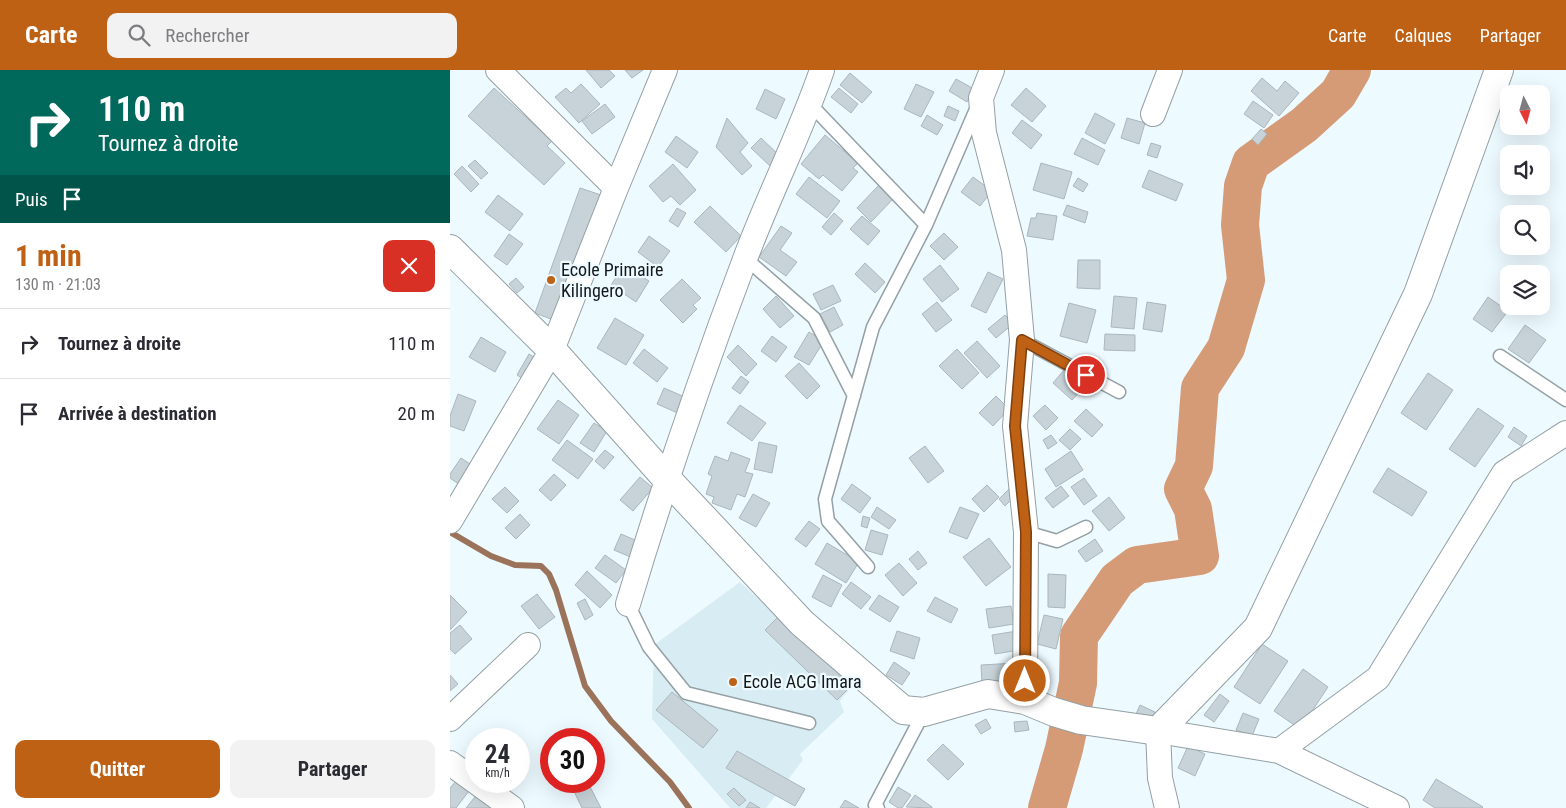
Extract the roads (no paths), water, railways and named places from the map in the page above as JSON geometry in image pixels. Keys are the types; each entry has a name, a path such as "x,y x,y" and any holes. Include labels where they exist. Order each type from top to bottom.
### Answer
{"street":[{"path":"498,70 616,188"},
{"path":"452,518 552,350 665,70"},
{"path":"628,604 666,478 745,258 810,104 822,70"},
{"path":"992,70 981,98 984,133 1014,250 1022,340 1015,426 1026,532 1025,700"},
{"path":"1153,114 1170,70"},
{"path":"1167,808 1160,778 1158,730 1258,628 1418,294 1499,70"},
{"path":"450,249 552,350 666,478 802,622 903,710 924,712 988,694 1025,700 1080,720 1158,730 1279,751 1397,808"},
{"path":"1279,751 1378,678 1504,473 1566,433"},
{"path":"450,719 528,644"},
{"path":"450,763 512,808"}],"lane":[{"path":"868,567 828,521 825,499 873,327 926,224 981,98"},
{"path":"810,104 926,224"},
{"path":"745,258 814,318 854,396"},
{"path":"1022,340 1119,392"},
{"path":"1500,356 1566,400"},
{"path":"1026,532 1057,541 1086,526"},
{"path":"628,604 649,647 686,693 808,723"},
{"path":"878,808 876,805 924,712"}],"waterway":[{"path":"1047,808 1064,749 1078,683 1079,636 1117,580 1137,565 1200,556 1193,509 1183,489 1194,466 1200,388 1226,348 1246,280 1240,225 1243,186 1251,163 1304,125 1338,94 1352,70"},
{"path":"450,532 491,556 515,565 541,566 549,574 556,590 585,686 611,721 670,782 689,808"}],"place":[{"name":"Ecole Primaire Kilingero","path":"551,280"},
{"name":"Ecole ACG Imara","path":"733,682"}]}
